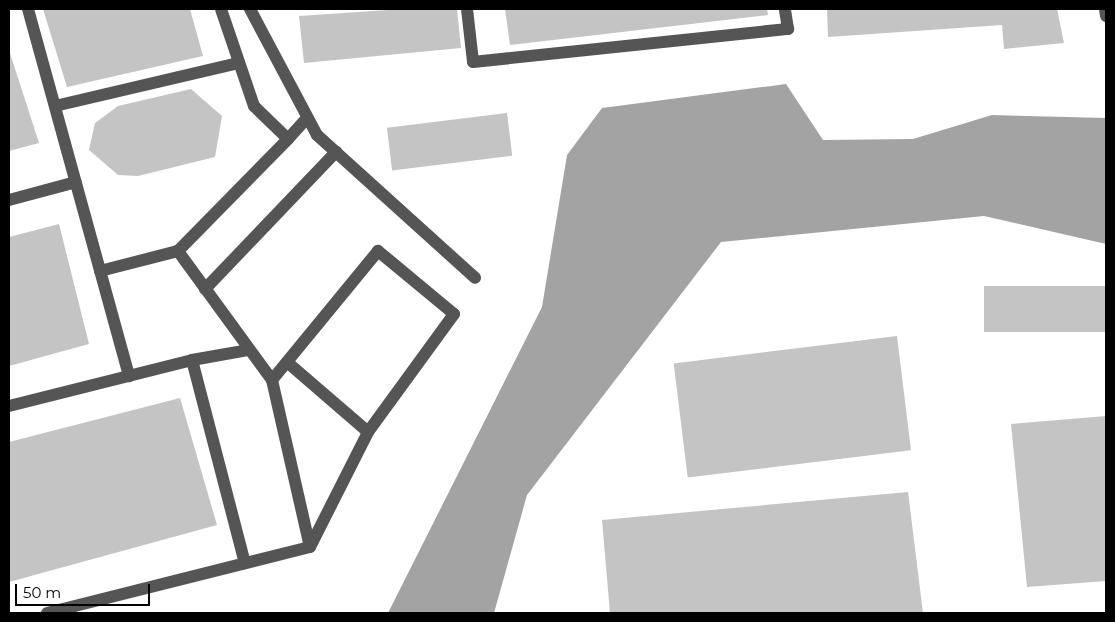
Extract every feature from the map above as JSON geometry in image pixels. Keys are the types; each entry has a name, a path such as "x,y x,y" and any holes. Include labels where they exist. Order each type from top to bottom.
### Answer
{"street":[{"path":"28,9 128,376"},
{"path":"220,9 254,106 288,139"},
{"path":"250,9 317,135 475,278"},
{"path":"467,9 473,62 788,29 785,9"},
{"path":"1105,9 1106,16"},
{"path":"55,106 239,63"},
{"path":"100,271 178,252 308,118"},
{"path":"205,288 336,152"},
{"path":"9,200 76,182"},
{"path":"47,613 310,547 368,432 454,314 378,251 272,380"},
{"path":"178,252 272,380 310,547"},
{"path":"9,406 192,360 250,350"},
{"path":"192,360 245,563"},
{"path":"287,362 368,432"}],"shaded area":[{"path":"786,84 823,140 913,139 992,115 1106,118 1106,244 984,216 721,242 527,495 494,613 388,613 542,307 567,155 602,108"}],"building":[{"path":"43,9 190,9 203,56 67,87"},
{"path":"402,9 457,9 461,48 304,63 299,16"},
{"path":"505,9 767,9 768,15 510,45"},
{"path":"827,9 1057,9 1064,43 1004,49 1002,25 828,37"},
{"path":"9,50 39,143 9,151"},
{"path":"191,89 222,116 215,157 138,176 118,175 89,150 95,123 118,106"},
{"path":"507,113 512,156 392,170 387,128"},
{"path":"59,224 89,344 9,366 9,237"},
{"path":"984,286 1106,286 1106,332 984,332"},
{"path":"897,336 911,450 688,478 674,363"},
{"path":"180,398 217,525 9,582 9,442"},
{"path":"1106,416 1106,581 1027,587 1011,424"},
{"path":"908,492 923,613 610,613 602,520"}]}
